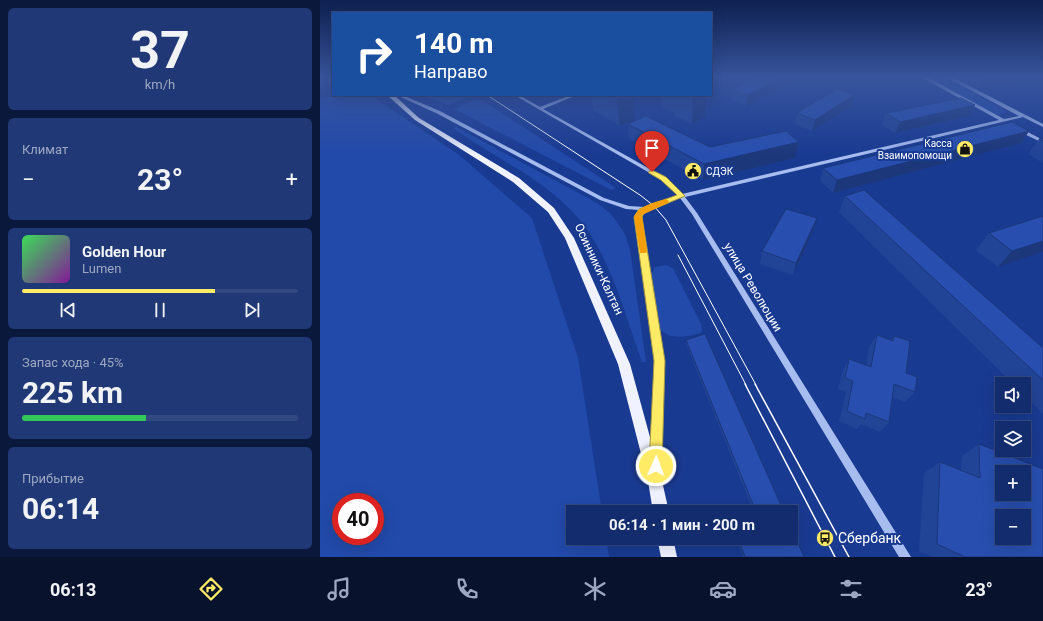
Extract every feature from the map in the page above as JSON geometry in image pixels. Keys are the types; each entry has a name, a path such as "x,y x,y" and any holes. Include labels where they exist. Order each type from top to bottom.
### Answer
{"main road":[{"name":"Осинники-Калтан","path":"399,103 417,119 516,180 552,210 569,238 624,364 655,481 660,505"},
{"path":"666,545 669,557"}],"street":[{"path":"417,103 438,112 602,199 628,208 646,209"},
{"name":"улица Революции","path":"531,103 664,179 682,196 694,212 905,557"},
{"path":"541,108 554,103"},
{"path":"971,103 1009,124"},
{"path":"998,103 1043,126"},
{"path":"655,481 659,361 638,217 641,211 682,196 1023,116"},
{"path":"1016,128 1043,142"}],"shaded area":[{"path":"320,103 382,103 458,154 532,218 578,358 601,505 566,505 566,545 607,545 609,557 320,557"},
{"path":"442,103 453,103 448,105"},
{"path":"467,103 487,103 616,188 611,190 454,109"},
{"path":"974,103 991,103 1007,112 1000,115 992,113"},
{"path":"456,127 597,203 610,213 625,234 630,250 646,362 642,362 613,278 594,240 582,223 555,195 453,128"},
{"path":"666,265 673,268 701,324 702,332 678,337 666,334 657,325 651,296 650,281 655,267"}],"building":[{"path":"814,103 842,103 815,120 797,113"},
{"path":"936,103 971,103 975,105 900,122 886,113"},
{"path":"646,116 710,147 786,131 799,142 704,164 628,124"},
{"path":"1012,122 1029,131 837,180 823,168"},
{"path":"864,190 1043,348 1043,380 845,196"},
{"path":"786,209 817,218 796,263 762,251"},
{"path":"1043,216 1043,241 1012,251 989,233"},
{"path":"705,334 781,505 753,505 686,340"},
{"path":"877,335 893,341 894,336 910,341 906,373 917,377 915,392 894,384 889,422 866,413 865,419 847,411 853,381 845,378 849,359 871,367"},
{"path":"979,444 995,450 995,457 1012,457 1043,469 1043,557 965,557 937,544 940,462 980,478"},
{"path":"798,544 804,557 745,557 741,545 798,545"}],"tram line":[{"path":"499,103 640,195 654,206 666,220 756,385"},
{"path":"678,255 746,385"},
{"path":"745,384 835,557"},
{"path":"755,384 849,557"}],"slow traffic":[{"path":"643,251 638,217 639,214 641,211 666,201"}],"place":[{"name":"Касса Взаимопомощи","path":"965,149"},
{"name":"СДЭК","path":"693,171"},
{"name":"Сбербанк","path":"825,538"}],"route":[{"path":"652,172 664,179 682,196 641,211 638,217 659,361 656,466"}]}
